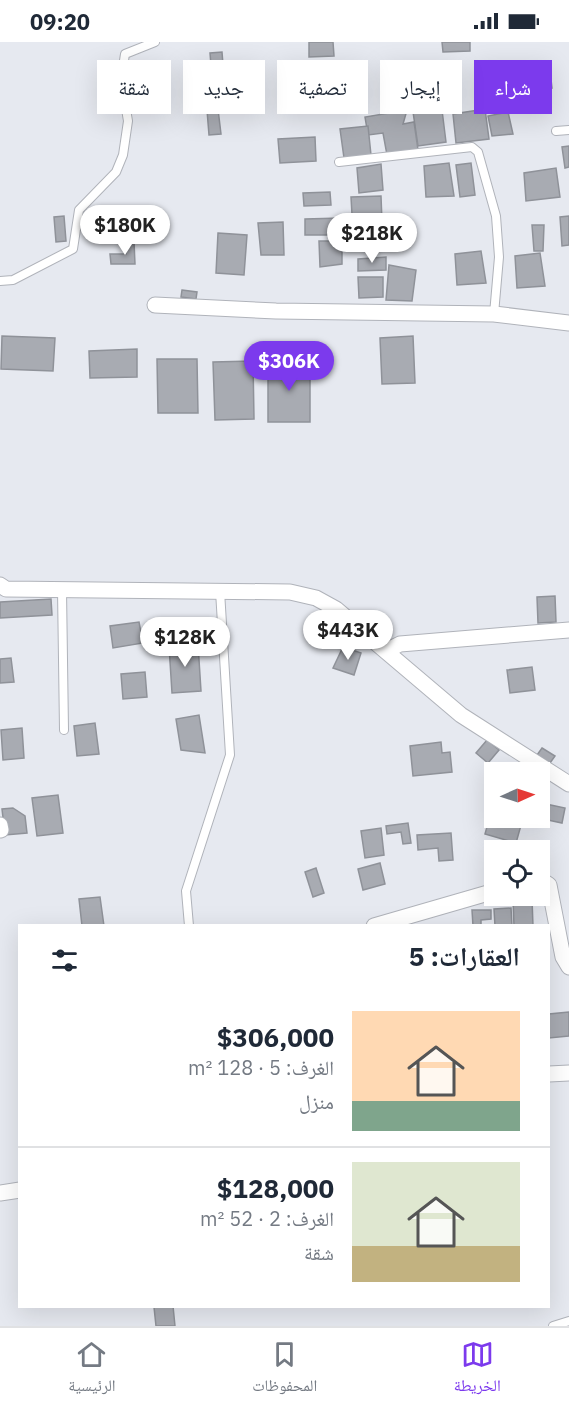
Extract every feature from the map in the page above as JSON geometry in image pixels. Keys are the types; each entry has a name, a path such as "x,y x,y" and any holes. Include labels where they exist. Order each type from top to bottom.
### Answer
{"street":[{"path":"156,305 276,311 494,314 569,323"},
{"path":"0,585 6,589 290,592 316,598 336,609 461,715 569,784"},
{"path":"386,651 400,644 569,630"},
{"path":"0,825 1,830"},
{"path":"550,890 563,957 569,967"},
{"path":"381,924 484,894"},
{"path":"550,1074 569,1073"},
{"path":"0,1193 18,1190"}],"lane":[{"path":"0,281 13,280 73,249 79,210 116,172 123,155 128,121 121,80 125,54 155,42"},
{"path":"556,131 569,130"},
{"path":"339,162 472,147 478,152 496,216 499,257 494,314"},
{"path":"62,590 64,730"},
{"path":"189,924 186,891 230,755 220,591"},
{"path":"553,1326 569,1321"}],"building":[{"path":"309,42 333,42 334,56 309,57"},
{"path":"442,42 470,42 470,51 443,52"},
{"path":"222,52 223,60 211,60 210,53"},
{"path":"474,111 474,114 486,114 489,139 456,143 453,114"},
{"path":"207,114 219,114 221,134 209,135"},
{"path":"406,114 403,124 414,122 418,150 387,155 383,133 368,135 365,117"},
{"path":"413,114 442,114 446,142 418,146"},
{"path":"508,114 513,134 492,136 488,116"},
{"path":"368,126 371,155 344,158 340,129"},
{"path":"315,137 316,161 280,163 278,139"},
{"path":"569,146 569,167 565,168 562,147"},
{"path":"449,163 454,196 426,197 424,166"},
{"path":"471,163 475,195 460,197 456,165"},
{"path":"381,164 383,190 359,193 357,168"},
{"path":"556,168 560,197 526,201 524,173"},
{"path":"330,192 331,205 304,206 303,193"},
{"path":"381,196 383,248 354,250 351,197"},
{"path":"64,216 66,241 56,242 54,217"},
{"path":"569,216 569,245 562,246 560,217"},
{"path":"341,218 341,235 305,235 305,219"},
{"path":"283,222 284,255 261,255 258,223"},
{"path":"532,225 544,225 543,251 534,251"},
{"path":"218,233 247,235 244,275 216,273"},
{"path":"319,241 342,241 342,264 320,267"},
{"path":"126,242 134,242 135,264 111,264 110,254 126,254"},
{"path":"481,251 486,283 457,285 455,254"},
{"path":"540,253 545,286 517,288 515,256"},
{"path":"386,257 386,270 358,271 358,259"},
{"path":"389,265 416,270 412,301 386,300"},
{"path":"358,277 383,277 383,297 359,298"},
{"path":"182,290 197,292 196,299 181,297"},
{"path":"2,336 55,338 53,371 1,369"},
{"path":"413,336 415,383 382,384 380,338"},
{"path":"137,349 137,377 90,378 89,351"},
{"path":"157,359 197,359 198,413 158,413"},
{"path":"253,361 254,419 215,420 213,362"},
{"path":"268,363 310,363 310,422 268,422"},
{"path":"555,596 556,622 538,623 537,597"},
{"path":"51,599 52,615 0,618 0,602"},
{"path":"139,622 143,643 113,648 110,626"},
{"path":"198,644 201,691 172,693 169,646"},
{"path":"343,647 361,653 354,675 333,668"},
{"path":"11,658 14,682 0,683 0,659"},
{"path":"532,667 535,690 510,693 507,670"},
{"path":"145,672 147,697 123,699 121,674"},
{"path":"199,715 205,753 181,750 176,719"},
{"path":"95,723 99,754 77,756 74,726"},
{"path":"22,728 24,758 3,760 1,730"},
{"path":"487,740 499,750 489,762 476,753"},
{"path":"441,742 442,753 450,752 452,772 413,776 410,746"},
{"path":"542,748 555,756 550,763 537,755"},
{"path":"58,795 63,833 37,836 32,798"},
{"path":"550,805 565,808 562,823 550,820"},
{"path":"13,808 25,816 27,833 5,835 2,809"},
{"path":"408,823 411,843 403,844 401,832 387,834 386,826"},
{"path":"381,828 384,855 365,858 361,831"},
{"path":"487,828 520,828 517,840 506,840 485,834"},
{"path":"451,833 453,860 439,861 438,848 418,850 417,835"},
{"path":"380,863 385,884 363,890 358,869"},
{"path":"316,868 324,893 313,897 305,872"},
{"path":"100,897 104,924 82,924 79,899"},
{"path":"513,906 532,906 533,924 514,924"},
{"path":"511,908 512,924 495,924 494,909"},
{"path":"472,910 491,910 491,919 481,920 481,924 473,924"},
{"path":"569,1012 569,1036 550,1038 550,1014"},
{"path":"154,1308 173,1308 175,1326 156,1326"}]}
